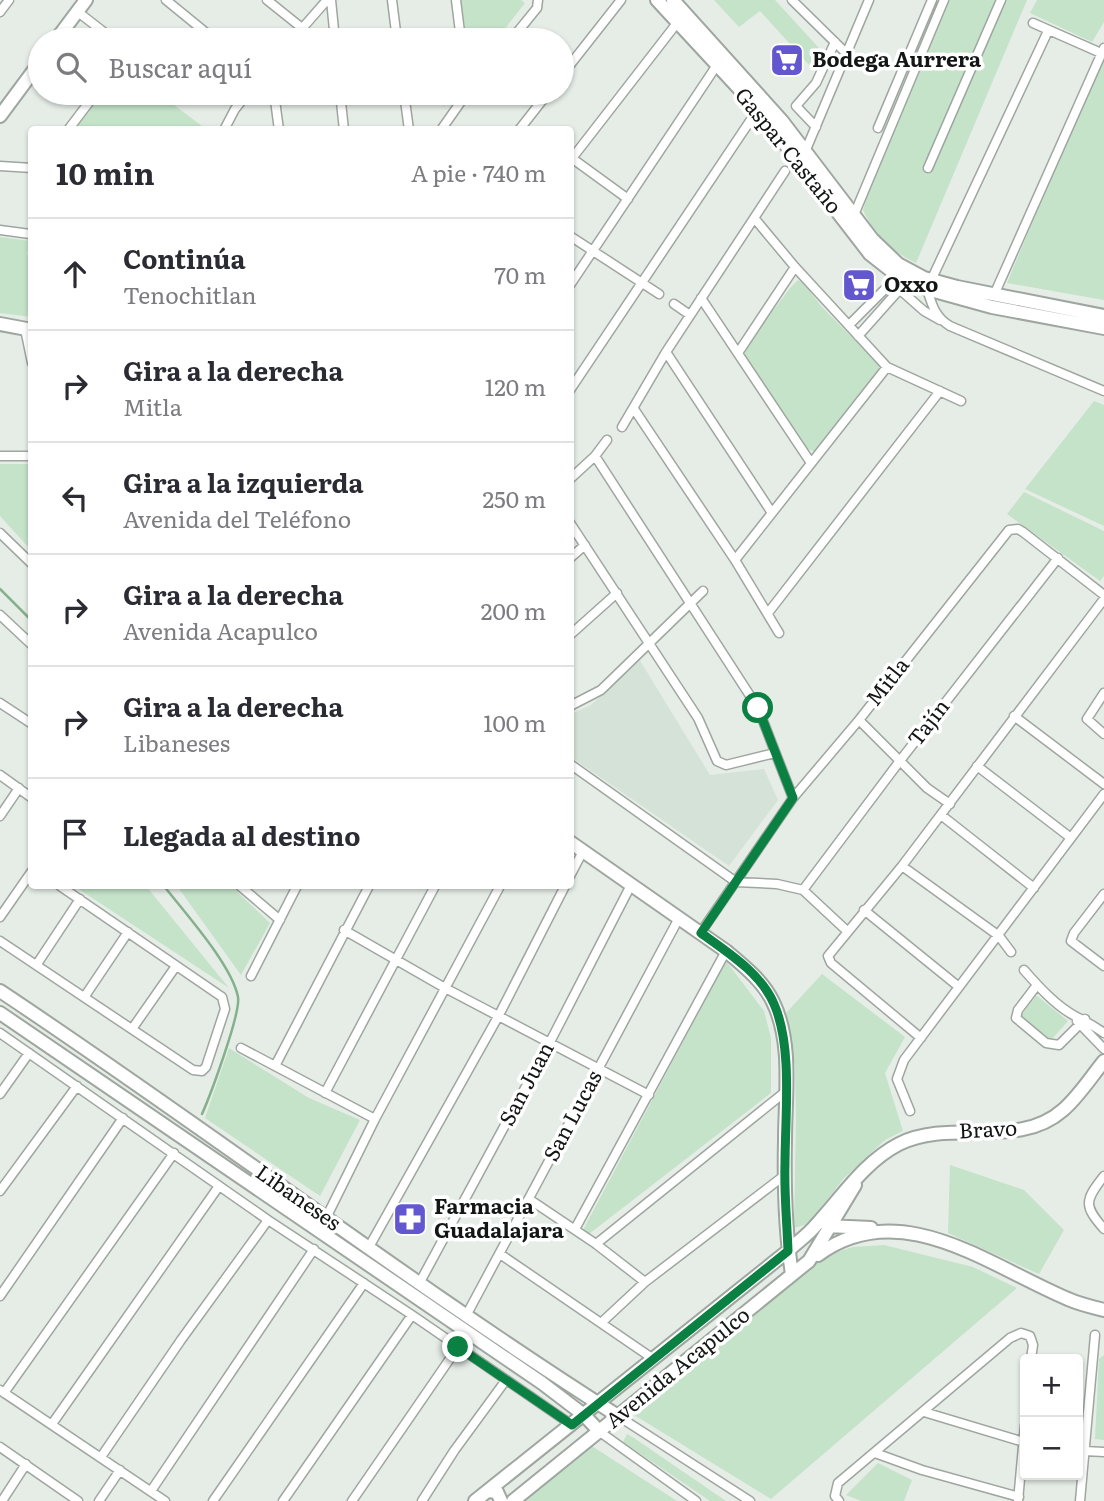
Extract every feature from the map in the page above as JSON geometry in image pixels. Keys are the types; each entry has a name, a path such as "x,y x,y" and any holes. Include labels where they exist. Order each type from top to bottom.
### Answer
{"main road":[{"path":"65,28 86,0"},
{"name":"Gaspar Castaño","path":"657,0 758,109 870,254 899,282 930,285"},
{"name":"Gaspar Castaño","path":"673,0 782,121 872,239 887,255 930,285"},
{"path":"0,116 28,78"},
{"path":"930,285 1104,316"},
{"path":"930,285 992,307 1104,328"},
{"path":"0,324 28,329"},
{"path":"574,845 726,951 749,970 774,1003 784,1039 785,1175 788,1251 792,1274"},
{"name":"Libaneses","path":"0,991 618,1416"},
{"name":"Libaneses","path":"0,1013 502,1356 584,1415 600,1432"},
{"name":"Bravo","path":"815,1226 844,1190 890,1150 916,1138 949,1131 1020,1130 1045,1122 1062,1111 1104,1061"},
{"name":"Bravo","path":"832,1225 859,1178"},
{"name":"Avenida Acapulco","path":"513,1501 809,1261 832,1225"},
{"path":"815,1226 878,1228 888,1232"},
{"name":"Avenida Acapulco","path":"475,1501 788,1251 815,1226"},
{"path":"809,1261 842,1239 855,1235 888,1232 916,1234 959,1246 1068,1299 1104,1310"},
{"path":"488,1491 497,1492 501,1501"}],"street":[{"path":"0,12 9,0"},
{"path":"166,0 200,28"},
{"path":"267,0 302,28 329,0"},
{"path":"329,0 333,28"},
{"path":"392,0 396,28"},
{"path":"456,0 460,28"},
{"path":"574,60 621,0"},
{"path":"792,0 847,54"},
{"path":"805,152 869,0"},
{"path":"878,128 932,0"},
{"path":"854,215 944,0"},
{"path":"928,168 1001,0"},
{"path":"520,28 531,16 538,1"},
{"path":"78,12 99,28"},
{"path":"574,157 677,23"},
{"path":"994,295 1103,51 1033,23"},
{"path":"940,320 932,306 930,285 1048,31"},
{"path":"816,127 796,106 816,83 835,42"},
{"path":"574,279 717,65"},
{"path":"71,126 87,105"},
{"path":"226,126 238,105"},
{"path":"276,105 278,126"},
{"path":"341,105 344,126"},
{"path":"406,105 408,126"},
{"path":"444,126 459,105"},
{"path":"522,126 539,105"},
{"path":"574,384 758,109"},
{"path":"574,161 628,198"},
{"path":"0,166 28,168"},
{"path":"622,427 666,352 785,171"},
{"path":"755,219 887,367 961,401"},
{"path":"0,230 28,234"},
{"path":"574,239 659,294"},
{"path":"738,353 795,267"},
{"path":"899,282 924,311 940,320 1104,391"},
{"path":"849,325 899,282"},
{"path":"858,336 899,282"},
{"path":"701,298 811,463"},
{"path":"674,304 690,315"},
{"path":"666,352 772,513"},
{"path":"735,560 887,367"},
{"path":"768,613 940,391"},
{"path":"634,409 735,560 779,633"},
{"path":"574,475 595,456 607,440"},
{"path":"0,456 28,456"},
{"path":"595,456 758,708 793,798"},
{"name":"Mitla","path":"701,933 793,798 859,720 1009,530 1013,528 1023,532 1104,597"},
{"path":"574,529 698,718 717,761 726,765 775,753"},
{"path":"0,533 28,560"},
{"path":"574,555 585,545"},
{"name":"Tajín","path":"803,890 1058,558"},
{"path":"574,704 601,690 703,591"},
{"path":"574,631 617,593"},
{"path":"921,1038 831,963 828,956 950,804 1104,597"},
{"path":"0,615 28,641"},
{"path":"1104,693 1087,719 1104,734"},
{"path":"0,703 28,721"},
{"path":"1014,716 1104,784"},
{"path":"859,720 927,788 950,804"},
{"path":"977,766 1071,838"},
{"path":"574,767 736,882 777,884 803,890 847,931"},
{"path":"0,775 28,795"},
{"path":"0,816 19,788"},
{"path":"910,1111 897,1076 904,1060 1104,794"},
{"path":"941,815 1034,888"},
{"path":"574,868 583,851"},
{"path":"902,866 999,936 1011,952"},
{"path":"0,917 28,877"},
{"name":"San Juan","path":"420,1282 550,1042 631,884"},
{"path":"0,941 192,1070 202,1071 206,1067 225,1004 217,993 65,889"},
{"path":"243,889 279,920"},
{"path":"251,976 295,889"},
{"path":"275,1066 367,889"},
{"path":"325,1093 433,889"},
{"path":"327,1218 375,1119 498,889"},
{"path":"369,1247 499,1015 563,889"},
{"path":"1104,894 1074,933 1071,941 1104,967"},
{"path":"37,964 80,899"},
{"path":"864,911 959,987"},
{"name":"San Lucas","path":"467,1314 679,918"},
{"path":"344,930 395,961 649,1095"},
{"path":"85,996 128,932"},
{"path":"575,1229 726,951"},
{"path":"132,1029 176,965"},
{"path":"1024,971 1082,1022 1104,1049"},
{"path":"1037,985 1018,1010 1017,1020 1046,1043 1056,1046 1082,1022"},
{"path":"1082,1022 1104,1033"},
{"name":"Libaneses","path":"0,1033 268,1220 572,1425"},
{"path":"242,1048 375,1119"},
{"path":"0,1094 29,1053"},
{"path":"0,1191 77,1086"},
{"path":"596,1244 785,1093"},
{"path":"0,1296 123,1118"},
{"path":"165,1501 2,1392 174,1153"},
{"path":"601,1323 645,1282 785,1175"},
{"path":"1104,1176 1096,1186 1088,1207 1090,1214 1104,1230"},
{"path":"52,1424 219,1186"},
{"path":"529,1199 596,1244 645,1282"},
{"path":"101,1457 268,1220"},
{"path":"150,1491 314,1250"},
{"path":"500,1254 652,1358"},
{"path":"213,1501 364,1283"},
{"path":"283,1501 412,1315"},
{"path":"1080,1501 1095,1335"},
{"path":"839,1501 835,1496 838,1483 1014,1336 1030,1336 1033,1345 1032,1354"},
{"path":"352,1501 458,1347"},
{"path":"493,1371 502,1356"},
{"path":"422,1501 454,1451 506,1380"},
{"path":"924,1412 1020,1441"},
{"path":"618,1416 750,1501"},
{"path":"600,1432 696,1501"},
{"path":"0,1447 75,1500"},
{"path":"1085,1451 1104,1452"},
{"path":"875,1452 922,1470 1018,1499 1020,1480"},
{"path":"2,1501 26,1464"},
{"path":"99,1501 120,1470"}],"shaded area":[{"path":"639,659 710,775 764,769 778,800 729,866 574,759 574,713 591,705"}],"green space":[{"path":"461,0 521,0 525,3 505,28 465,28"},
{"path":"714,0 775,0 819,48 810,66 760,11 739,27"},
{"path":"945,0 1027,0 916,263 884,242 863,210 878,157"},
{"path":"1037,0 1104,0 1104,22 1092,42 1030,13"},
{"path":"1104,54 1104,300 1007,283 1100,59"},
{"path":"93,105 174,105 202,126 76,126"},
{"path":"0,237 28,241 28,317 0,313"},
{"path":"798,280 804,283 821,306 880,366 879,373 816,452 807,449 745,355 757,332"},
{"path":"1094,401 1104,405 1104,526 1025,489"},
{"path":"0,464 28,464 28,547 0,516"},
{"path":"1024,492 1104,531 1104,576 1100,581 1007,514"},
{"path":"79,889 148,889 229,988"},
{"path":"179,889 234,889 270,923 241,975"},
{"path":"726,961 764,1011 771,1038 771,1093 589,1234 583,1230"},
{"path":"822,974 905,1037 885,1073 903,1131 885,1140 844,1178 808,1224 794,1228 795,1067 786,1013"},
{"path":"1036,995 1068,1021 1051,1040 1020,1017"},
{"path":"229,1048 309,1098 360,1120 320,1196 205,1118"},
{"path":"950,1165 1024,1190 1064,1230 1039,1274 948,1233"},
{"path":"884,1245 973,1267 1017,1288 771,1499 626,1410 827,1255 853,1247"},
{"path":"1104,1355 1104,1440 1095,1439 1099,1359"},
{"path":"627,1434 726,1501 710,1501 623,1442"},
{"path":"584,1441 677,1501 508,1501"},
{"path":"878,1463 912,1480 904,1501 861,1501 846,1495"}],"waterway":[{"path":"0,589 28,617"},
{"path":"166,889 227,970 238,997 230,1036 202,1114"}],"place":[{"name":"Bodega Aurrera","path":"787,60"},
{"name":"Oxxo","path":"859,285"},
{"name":"Farmacia Guadalajara","path":"410,1219"}],"route":[{"path":"458,1347 572,1425 788,1251 785,1052 782,1029 774,1003 766,990 749,970 701,933 793,798 758,708"}]}
